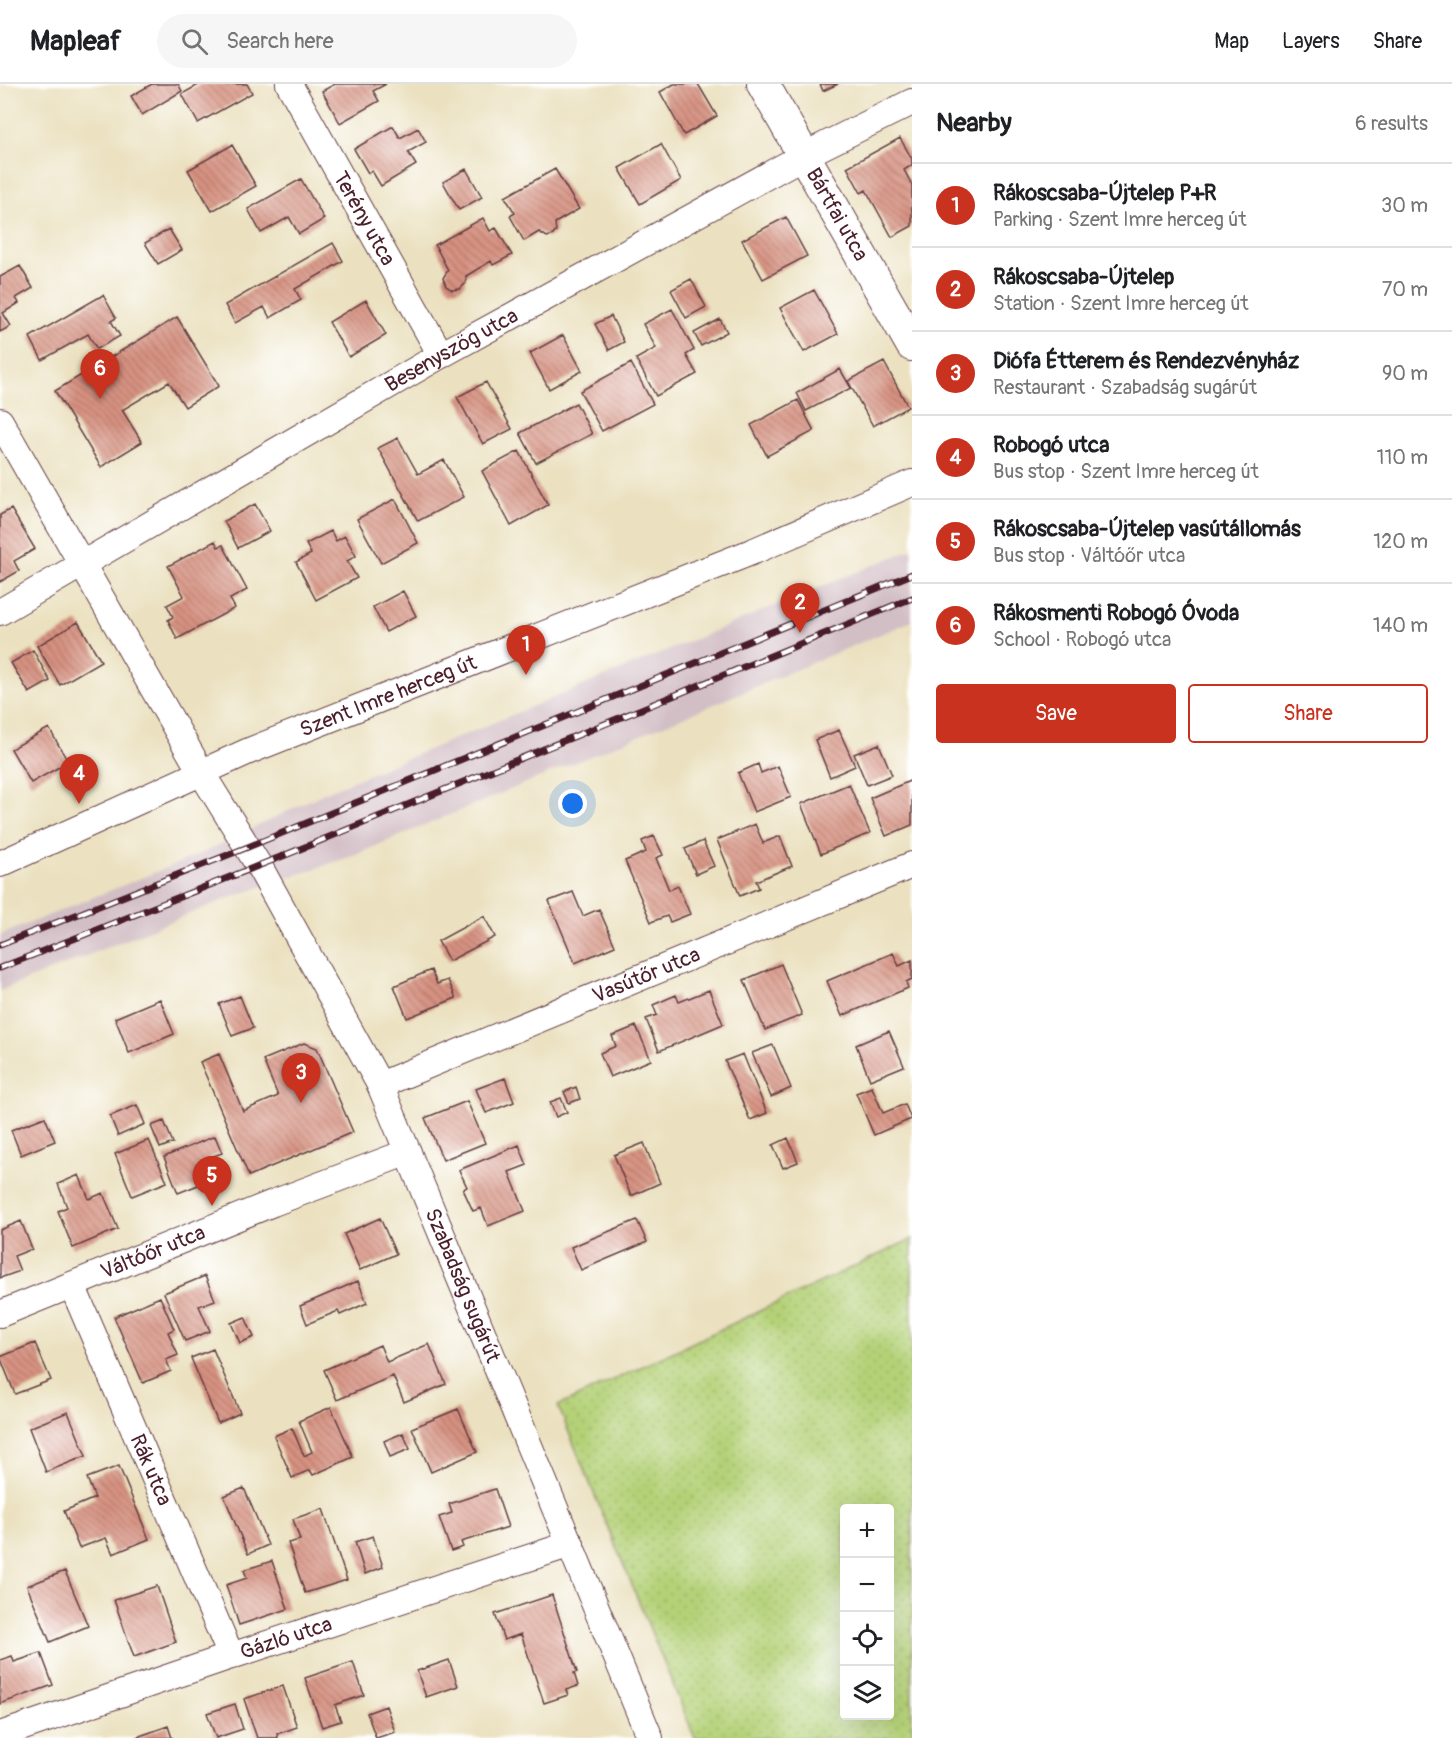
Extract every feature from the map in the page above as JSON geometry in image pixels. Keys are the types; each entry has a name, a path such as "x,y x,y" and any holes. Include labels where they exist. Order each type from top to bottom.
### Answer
{"street":[{"name":"Terény utca","path":"289,84 441,355"},
{"name":"Bártfai utca","path":"763,84 912,345"},
{"name":"Besenyszög utca","path":"0,612 441,355 804,156 912,102"},
{"name":"Szabadság sugárút","path":"0,421 201,772 248,847 380,1084 650,1738"},
{"name":"Szent Imre herceg út","path":"0,864 260,747 754,551 912,483"},
{"name":"Vasútőr utca","path":"380,1084 912,865"},
{"name":"Váltóőr utca","path":"0,1314 273,1203 408,1152"},
{"name":"Rák utca","path":"72,1285 231,1656"},
{"name":"Gázló utca","path":"0,1735 571,1544"}],"shaded area":[{"path":"912,549 912,621 352,856 226,899 0,991 0,935 203,853 324,793"}],"green space":[{"path":"912,1239 912,1738 695,1738 558,1406"}],"building":[{"path":"152,84 178,84 182,91 142,115 131,96"},
{"path":"200,84 247,84 252,93 198,123 182,94"},
{"path":"335,84 386,84 373,91 379,101 340,123 322,91"},
{"path":"674,84 698,84 717,116 684,135 660,92"},
{"path":"820,84 838,84 823,91"},
{"path":"393,126 400,138 418,128 426,142 408,152 416,165 381,186 372,171 368,173 354,149"},
{"path":"900,138 912,159 912,165 904,170 912,185 912,226 892,237 866,190 861,193 847,167"},
{"path":"661,144 681,180 640,204 619,168"},
{"path":"232,145 256,186 212,211 188,170"},
{"path":"466,169 482,197 459,210 443,182"},
{"path":"555,169 579,209 555,223 556,231 553,235 547,237 539,232 524,241 510,216 515,213 505,197"},
{"path":"301,179 324,219 299,234 289,217 261,233 248,209"},
{"path":"786,217 807,256 763,279 742,240"},
{"path":"483,218 490,231 496,228 512,255 493,265 491,261 466,276 466,283 460,289 452,290 446,286 443,278 448,270 435,245"},
{"path":"169,229 182,250 158,264 145,243"},
{"path":"333,243 343,261 295,289 301,300 270,318 264,307 235,323 225,305"},
{"path":"20,266 33,288 16,298 19,303 3,313 11,326 0,332 0,277"},
{"path":"691,279 706,307 686,318 671,290"},
{"path":"814,290 838,334 804,352 780,308"},
{"path":"103,295 116,318 111,321 120,336 97,349 88,334 42,360 30,337"},
{"path":"366,300 386,335 349,357 329,322"},
{"path":"672,309 694,350 686,355 697,374 656,396 636,359 656,348 643,324"},
{"path":"611,316 624,342 609,350 595,324"},
{"path":"177,317 219,386 185,407 169,382 122,410 142,442 101,467 55,391"},
{"path":"720,319 727,332 701,346 694,333"},
{"path":"563,335 582,371 549,389 530,353"},
{"path":"884,362 908,407 873,426 848,381"},
{"path":"631,363 653,404 602,431 580,391"},
{"path":"840,369 851,388 806,411 797,393"},
{"path":"486,382 512,429 483,444 457,397"},
{"path":"798,400 814,431 767,456 751,425"},
{"path":"576,403 592,434 536,463 520,433"},
{"path":"398,438 418,474 444,460 464,497 418,521 378,448"},
{"path":"519,451 548,505 511,526 482,471"},
{"path":"395,499 418,543 381,563 357,519"},
{"path":"255,504 270,531 238,548 224,521"},
{"path":"11,509 35,549 14,561 19,571 0,582 0,515"},
{"path":"331,531 336,541 345,536 356,556 347,561 357,578 316,600 296,562 311,554 306,544"},
{"path":"215,541 218,547 223,545 247,590 230,599 235,608 177,639 168,620 173,617 167,605 184,596 168,566"},
{"path":"403,591 416,616 386,632 373,607"},
{"path":"78,622 101,661 60,685 37,646"},
{"path":"33,650 50,681 29,693 11,663"},
{"path":"49,728 68,762 31,783 11,749"},
{"path":"839,730 855,766 830,777 815,740"},
{"path":"879,744 892,775 867,785 854,754"},
{"path":"758,764 761,773 778,766 791,797 754,812 738,773"},
{"path":"912,780 912,825 886,836 870,798"},
{"path":"849,784 870,833 821,854 801,804"},
{"path":"755,824 763,843 780,836 792,866 756,881 759,888 740,896 717,840"},
{"path":"654,836 663,855 656,858 669,890 678,886 690,914 670,922 667,916 651,922 625,861 646,852 642,841"},
{"path":"703,841 714,866 696,874 685,849"},
{"path":"573,892 583,916 599,909 615,946 575,963 549,901"},
{"path":"484,916 495,937 449,961 438,941"},
{"path":"893,953 899,966 912,960 912,979 906,982 908,988 842,1016 827,981"},
{"path":"781,964 802,1015 765,1030 744,980"},
{"path":"431,970 437,984 448,980 456,998 407,1018 394,986"},
{"path":"709,990 723,1024 659,1051 646,1019 657,1015 653,1005 676,995 679,1002"},
{"path":"240,996 253,1028 232,1036 219,1004"},
{"path":"160,999 174,1034 129,1053 115,1018"},
{"path":"636,1026 651,1060 610,1077 600,1053 616,1046 612,1036"},
{"path":"889,1031 904,1066 870,1080 856,1045"},
{"path":"304,1043 317,1048 353,1132 249,1176 200,1062 219,1054 243,1111 278,1096 263,1060"},
{"path":"773,1045 791,1088 771,1097 752,1053"},
{"path":"743,1054 767,1113 750,1120 725,1061"},
{"path":"505,1078 514,1102 486,1113 476,1089"},
{"path":"576,1087 580,1099 569,1103 564,1092"},
{"path":"872,1087 883,1113 905,1104 911,1119 874,1135 856,1093"},
{"path":"561,1098 567,1112 556,1117 550,1102"},
{"path":"467,1101 485,1143 443,1160 425,1118"},
{"path":"137,1105 145,1124 118,1136 110,1116"},
{"path":"45,1117 55,1141 21,1155 11,1130"},
{"path":"164,1121 173,1143 160,1148 151,1126"},
{"path":"215,1136 222,1153 208,1158 216,1178 178,1193 164,1157"},
{"path":"788,1138 798,1162 783,1168 773,1145"},
{"path":"149,1140 167,1182 132,1196 115,1154"},
{"path":"644,1143 660,1183 631,1196 614,1155"},
{"path":"519,1145 527,1165 509,1172 525,1211 488,1226 481,1208 473,1211 463,1189 467,1187 459,1170"},
{"path":"79,1175 89,1199 103,1193 118,1229 73,1248 58,1211 67,1207 58,1184"},
{"path":"380,1218 396,1254 360,1270 344,1234"},
{"path":"637,1220 647,1242 581,1270 571,1247"},
{"path":"21,1221 32,1249 14,1256 20,1271 0,1278 0,1230"},
{"path":"205,1276 215,1300 199,1306 210,1331 185,1341 164,1293"},
{"path":"358,1281 367,1303 340,1315 338,1311 307,1324 300,1306"},
{"path":"160,1297 174,1329 168,1332 178,1355 166,1360 171,1371 143,1383 114,1317"},
{"path":"245,1317 254,1337 240,1343 231,1323"},
{"path":"35,1343 51,1380 15,1394 0,1357"},
{"path":"429,1344 446,1384 404,1402 393,1376 337,1400 324,1370 380,1345 387,1362"},
{"path":"213,1349 240,1413 218,1423 191,1358"},
{"path":"331,1407 353,1457 313,1475 310,1470 292,1478 274,1436 292,1428 304,1456 312,1452 299,1421"},
{"path":"458,1409 477,1452 431,1472 412,1428"},
{"path":"68,1412 86,1456 46,1472 29,1428"},
{"path":"403,1433 410,1449 390,1457 384,1441"},
{"path":"119,1466 149,1539 113,1554 106,1538 79,1548 64,1511 95,1498 87,1478"},
{"path":"244,1488 268,1545 248,1554 224,1496"},
{"path":"495,1489 508,1527 461,1542 463,1547 451,1551 439,1517 452,1513 449,1504"},
{"path":"323,1509 347,1580 305,1593 288,1543 300,1540 293,1519"},
{"path":"373,1536 383,1567 365,1574 355,1542"},
{"path":"272,1561 288,1609 239,1625 226,1585 247,1578 244,1570"},
{"path":"65,1571 88,1626 50,1642 27,1586"},
{"path":"157,1586 176,1642 134,1657 114,1600"},
{"path":"552,1595 577,1672 574,1673 578,1686 566,1690 568,1695 544,1703 521,1634 504,1640 495,1614"},
{"path":"41,1653 53,1685 0,1704 0,1660 12,1656 14,1662"},
{"path":"449,1660 458,1686 426,1697 417,1671"},
{"path":"353,1662 364,1695 335,1705 341,1721 322,1727 305,1678"},
{"path":"283,1686 297,1727 277,1734 278,1738 257,1738 244,1699"},
{"path":"235,1704 243,1729 216,1738 207,1713"},
{"path":"386,1706 395,1732 376,1738 367,1713"},
{"path":"168,1726 172,1738 134,1738"}],"railway":[{"path":"0,945 248,847 912,574"},
{"path":"0,968 283,856 912,598"}],"place":[{"name":"Rákosmenti Robogó Óvoda","path":"100,399"},
{"name":"Rákoscsaba-Újtelep","path":"800,633"},
{"name":"Rákoscsaba-Újtelep P+R","path":"526,675"},
{"name":"Robogó utca","path":"79,804"},
{"name":"Diófa Étterem és Rendezvényház","path":"301,1103"},
{"name":"Rákoscsaba-Újtelep vasútállomás","path":"212,1206"}]}
